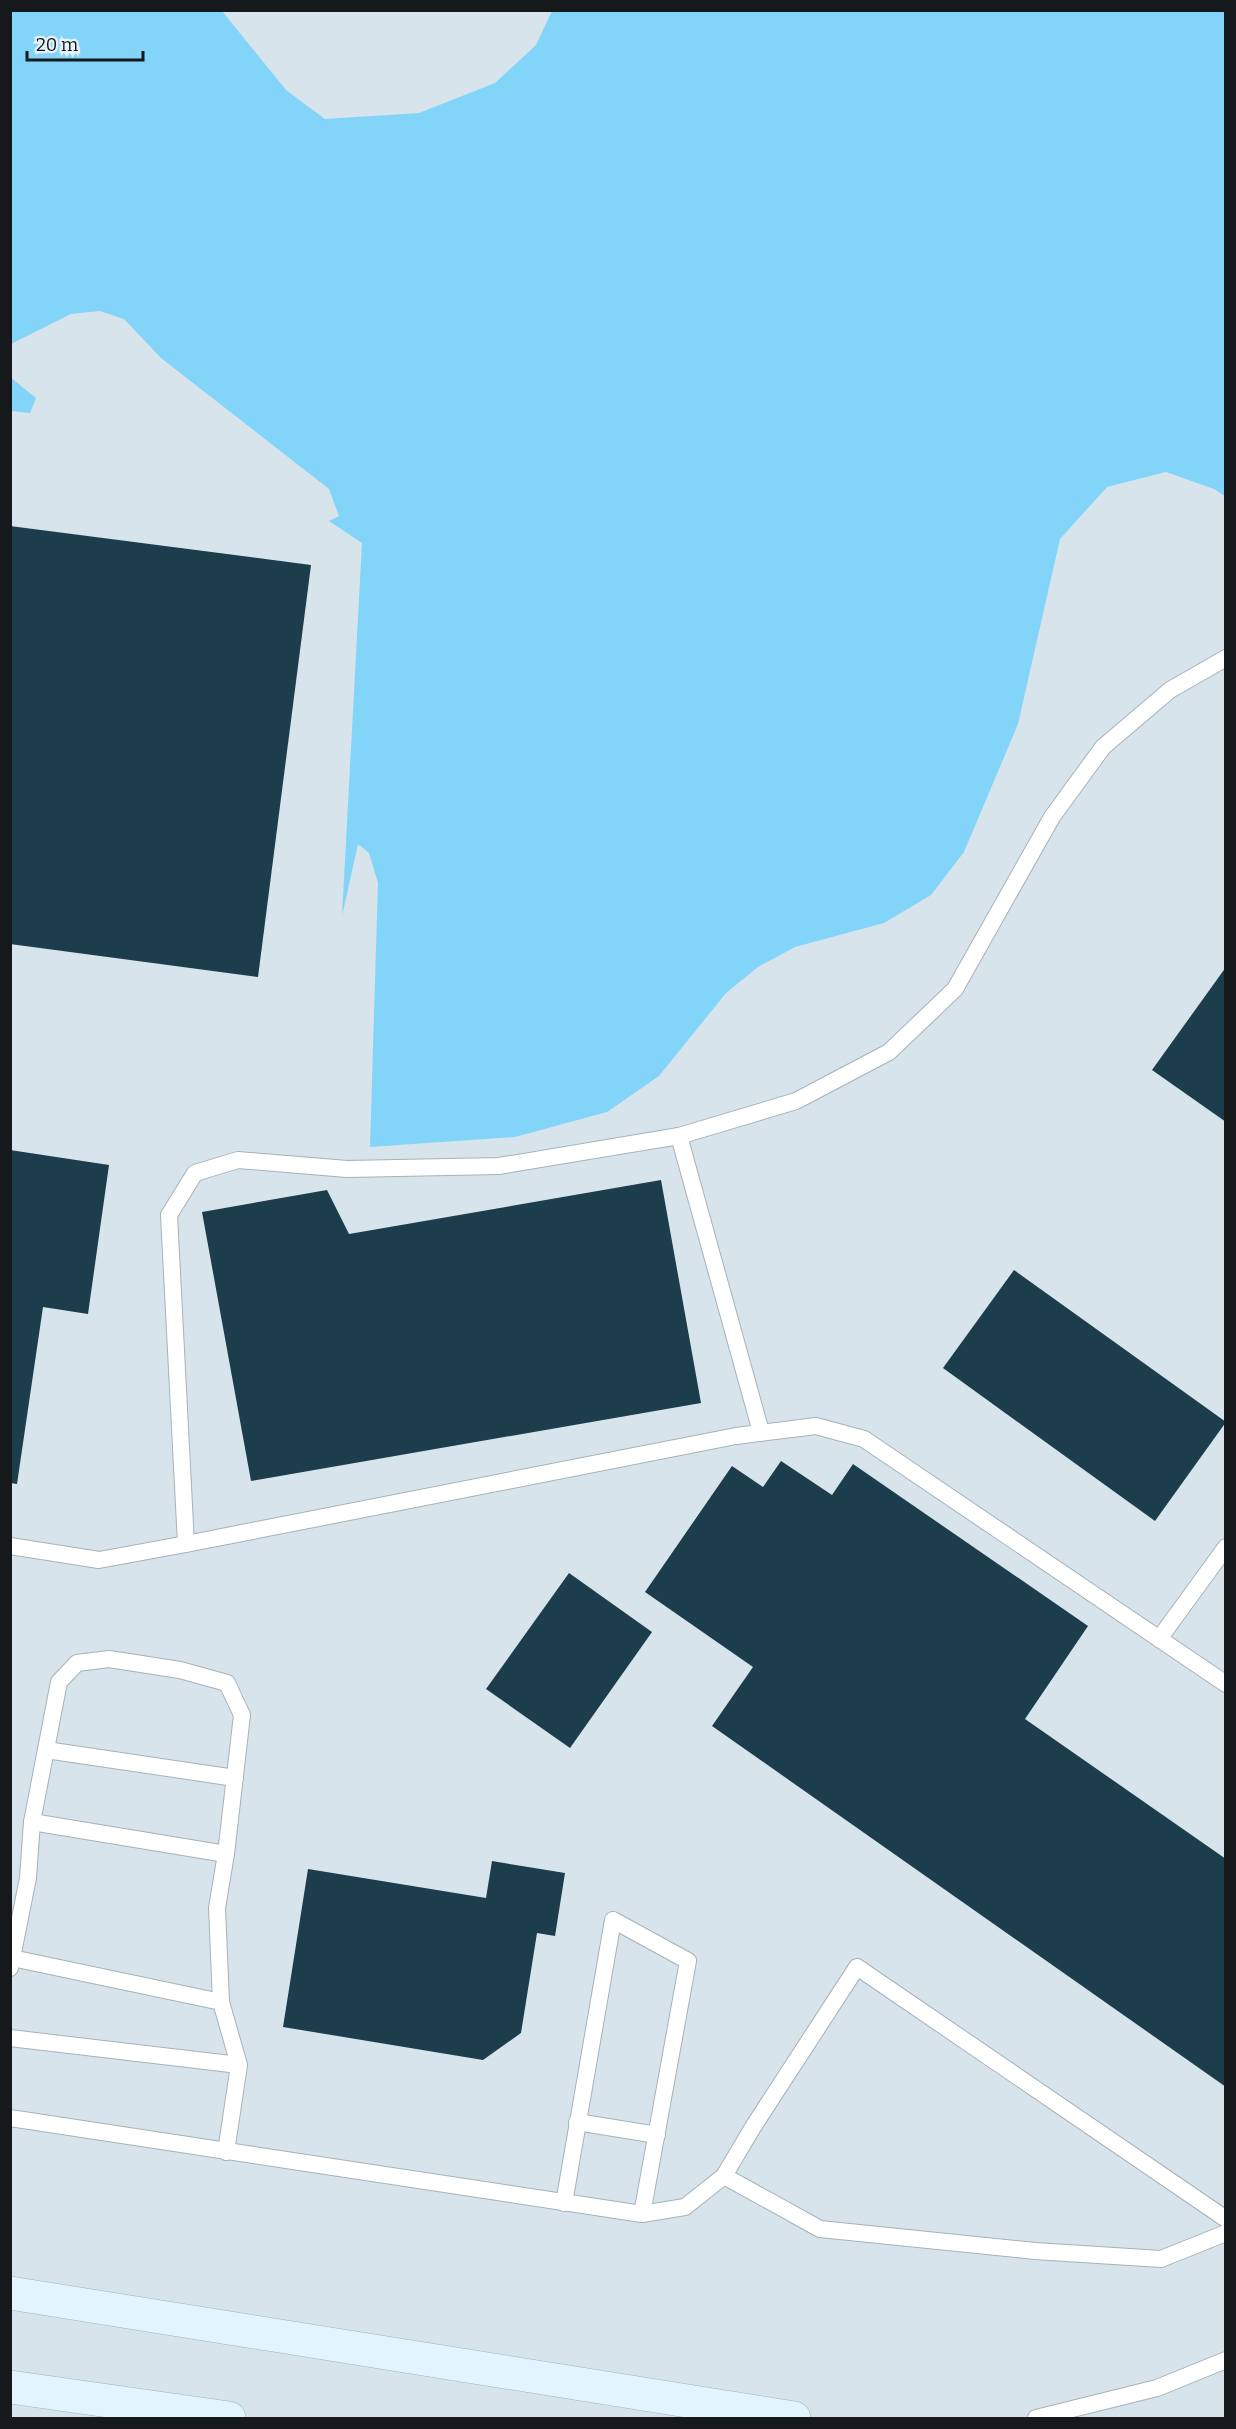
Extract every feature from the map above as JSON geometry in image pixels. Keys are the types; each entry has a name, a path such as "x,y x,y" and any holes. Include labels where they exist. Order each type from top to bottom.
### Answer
{"main road":[{"path":"10,2293 794,2418"},
{"path":"10,2386 230,2418"}],"lane":[{"path":"186,1544 169,1215 195,1173 238,1160 347,1169 499,1166 679,1136 796,1101 889,1052 955,989 1052,817 1103,747 1170,690 1226,658"},
{"path":"679,1136 761,1432"},
{"path":"10,1546 99,1560 761,1432 816,1426 864,1439 1226,1684"},
{"path":"1159,1639 1226,1547"},
{"path":"220,2002 11,1963 28,1878 32,1822 59,1682 77,1663 110,1659 180,1670 227,1683 242,1714 226,1854 217,1908 220,2002 239,2065 226,2152"},
{"path":"46,1750 235,1778"},
{"path":"32,1822 226,1854"},
{"path":"564,2203 614,1920 688,1961 642,2214"},
{"path":"10,2118 642,2214 685,2207 724,2176 759,2117 857,1967 1226,2219"},
{"path":"10,2038 239,2065"},
{"path":"578,2122 657,2134"},
{"path":"724,2176 820,2229 1035,2250 1161,2259 1226,2232"},
{"path":"1036,2418 1157,2388 1226,2360"}],"shaded area":[{"path":"11,10 222,11 286,90 325,119 419,113 495,83 536,45 552,11 1225,11 1225,496 1214,489 1166,472 1107,487 1060,539 1018,724 964,852 931,895 884,923 795,947 758,967 726,993 659,1076 607,1112 515,1137 370,1147 378,883 369,853 358,844 342,916 362,543 329,521 339,516 329,489 161,358 124,319 100,311 71,314 11,344"},
{"path":"10,377 36,398 30,413 11,411"}],"building":[{"path":"10,526 311,565 258,977 10,944"},
{"path":"1226,967 1226,1122 1152,1070"},
{"path":"10,1150 109,1165 88,1314 43,1307 17,1484 10,1483"},
{"path":"661,1180 701,1403 251,1481 202,1212 327,1190 349,1234"},
{"path":"1014,1270 1226,1422 1155,1521 943,1368"},
{"path":"781,1461 832,1495 853,1464 1088,1626 1025,1719 1226,1859 1226,2087 712,1726 753,1667 645,1592 732,1466 763,1487"},
{"path":"569,1573 652,1632 570,1748 486,1689"},
{"path":"492,1861 565,1873 555,1936 537,1933 521,2033 483,2060 283,2027 308,1869 486,1898"}]}
